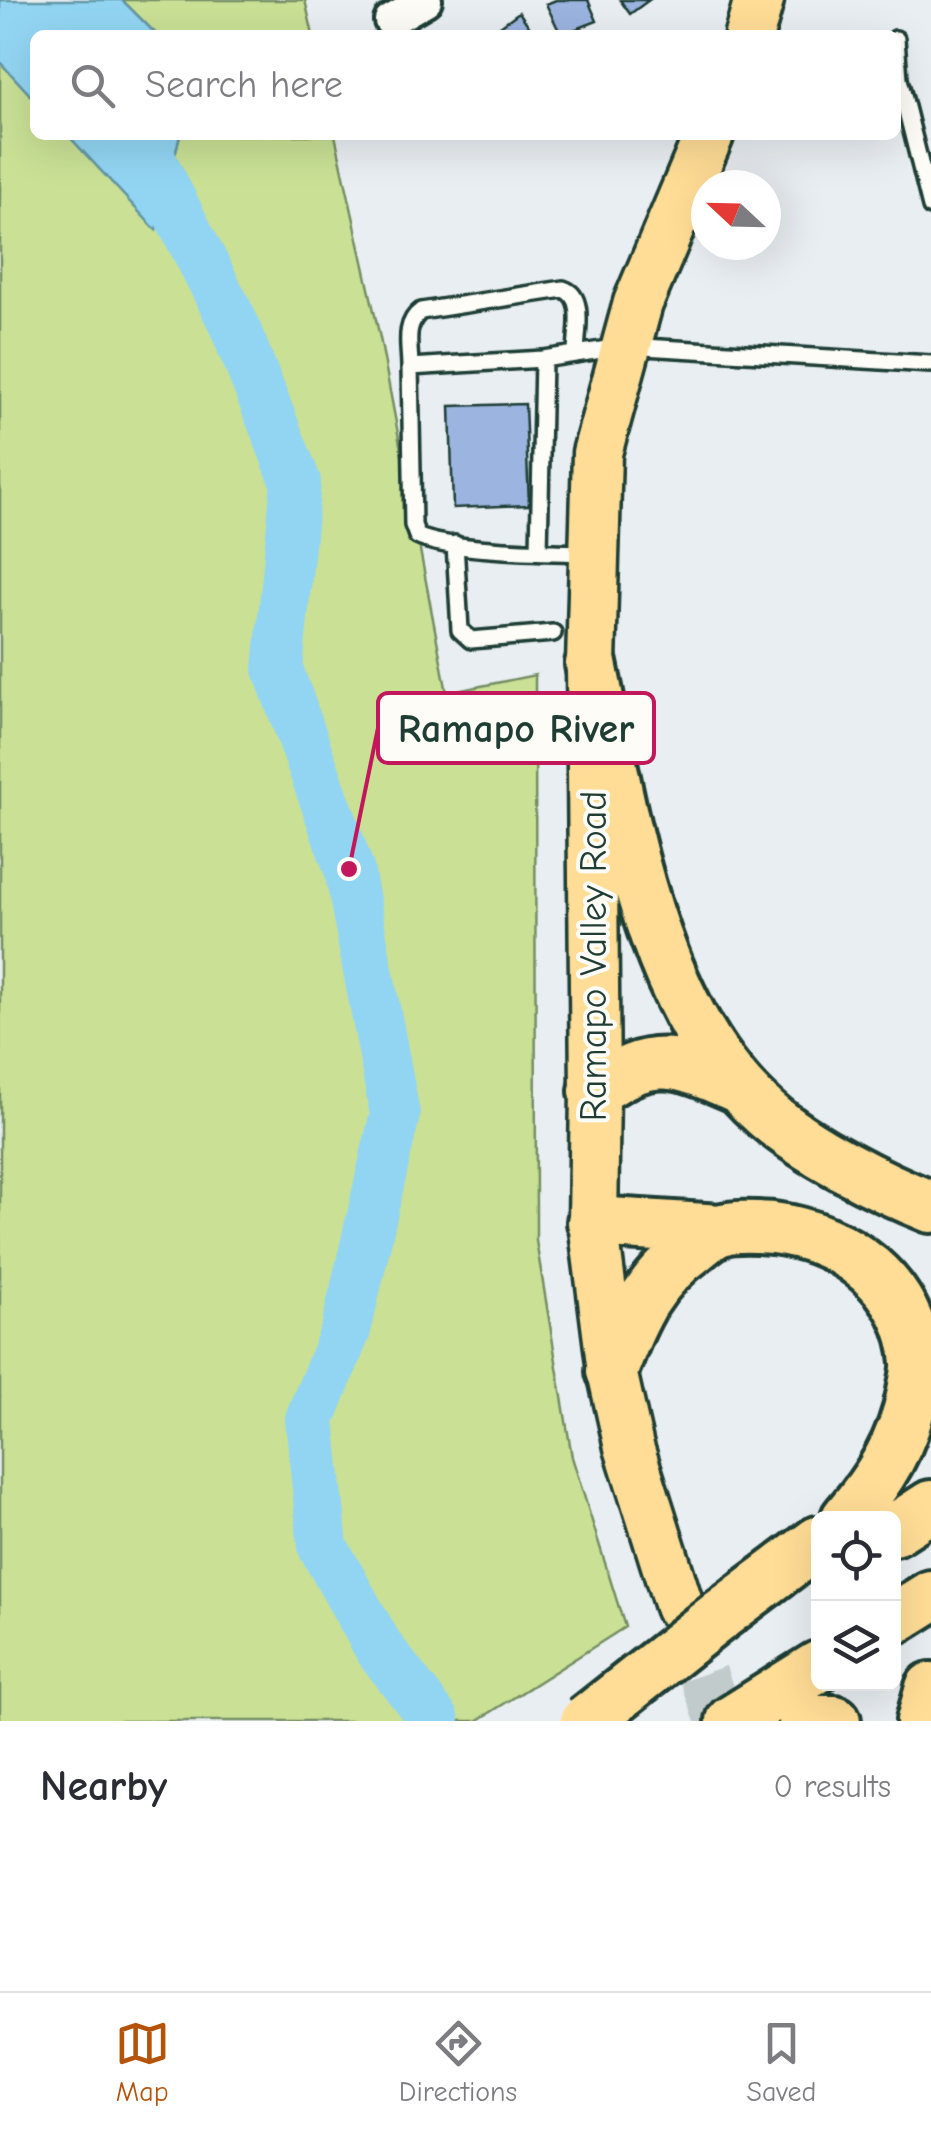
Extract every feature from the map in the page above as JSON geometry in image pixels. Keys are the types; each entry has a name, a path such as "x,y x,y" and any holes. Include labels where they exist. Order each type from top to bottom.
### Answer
{"highway":[{"path":"572,649 647,912 696,1029 740,1088 768,1116 849,1168 931,1208"},
{"path":"595,1092 620,1074 666,1061 688,1065 740,1088"},
{"path":"593,1222 721,1230 760,1227 800,1232 844,1248 878,1277 906,1318 917,1364 909,1413 887,1469 853,1511"},
{"path":"612,1371 637,1309 651,1287 667,1267 721,1230"},
{"path":"901,1525 931,1506"},
{"path":"586,1721 707,1621 811,1547"},
{"path":"598,1721 707,1621 811,1581"},
{"path":"901,1615 931,1596"},
{"path":"738,1717 811,1671"},
{"path":"922,1721 931,1688"},
{"path":"804,1721 835,1721"}],"main road":[{"path":"750,30 759,0"},
{"name":"Ramapo Valley Road","path":"707,140 638,303 597,453 594,553 572,649 595,1092 593,1222 612,1371 629,1447 707,1621"}],"street":[{"path":"390,21 426,0"}],"lane":[{"path":"901,83 931,207"},
{"path":"576,354 577,298 571,290 421,311 413,317 409,326 413,525 417,536 426,540 539,552 594,553"},
{"path":"410,367 544,359 627,346 931,364"},
{"path":"539,552 544,359"},
{"path":"455,544 460,630 464,637 572,649"}],"green space":[{"path":"122,0 305,0 312,30 152,30"},
{"path":"0,62 30,95 30,140 73,140 155,229 179,140 336,140 380,338 447,693 535,675 536,1241 572,1457 625,1627 477,1721 0,1721"}],"water":[{"path":"0,0 122,0 152,30 30,30 30,95 0,62"},
{"path":"73,140 179,140 156,230"}],"building":[{"path":"556,0 588,0 597,21 574,30 559,30 546,4"},
{"path":"620,0 649,0 630,14"},
{"path":"519,12 532,30 495,30"},
{"path":"525,404 529,505 453,508 450,406"}],"waterway":[{"path":"137,140 146,150 232,320 296,482 278,669 349,869 395,1114 346,1330 310,1419 323,1547 379,1648 435,1721"}],"tunnel":[{"path":"679,1606 720,1721"}],"place":[{"name":"Ramapo River","path":"349,869"}]}
